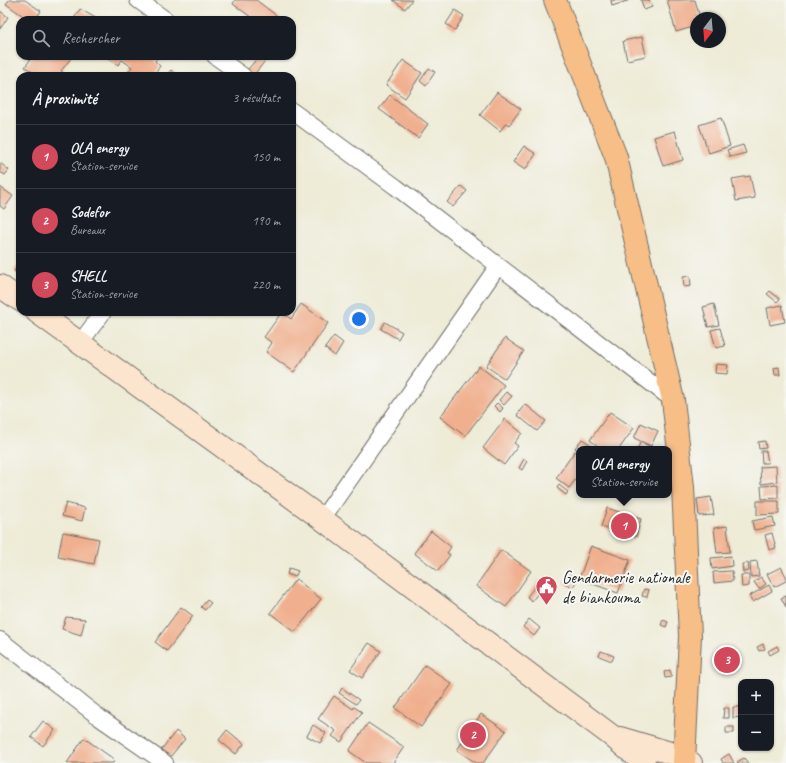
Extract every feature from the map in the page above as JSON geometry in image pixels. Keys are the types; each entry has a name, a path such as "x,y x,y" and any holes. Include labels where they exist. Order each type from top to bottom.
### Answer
{"main road":[{"path":"555,0 616,157 673,400 683,487 690,636 687,761"}],"street":[{"path":"138,0 160,16"},
{"path":"221,60 237,72"},
{"path":"296,115 396,187 673,400"},
{"path":"322,519 498,266"},
{"path":"0,286 16,297"},
{"path":"43,316 322,519 612,736 644,763"},
{"path":"80,342 100,316"},
{"path":"0,640 100,718 166,763"},
{"path":"612,736 687,761"}],"building":[{"path":"9,0 25,0 41,11 38,16 23,16 6,4"},
{"path":"235,0 256,0 277,16 250,16 233,4"},
{"path":"393,0 412,0 405,9"},
{"path":"611,0 630,0 612,6"},
{"path":"641,0 649,0 652,7 644,10"},
{"path":"667,0 695,0 698,12 690,12 690,28 676,32"},
{"path":"80,9 92,16 76,16"},
{"path":"455,10 464,16 455,30 446,24"},
{"path":"0,11 8,17 0,29"},
{"path":"642,37 646,56 627,60 623,41"},
{"path":"30,60 69,60 61,71 62,72 33,72 25,67"},
{"path":"111,60 122,60 118,65"},
{"path":"122,60 156,60 160,66 156,72 128,72 132,67"},
{"path":"256,60 266,60 256,72 246,72"},
{"path":"403,60 422,73 405,98 386,85"},
{"path":"429,68 435,72 426,86 420,81"},
{"path":"497,92 521,109 509,125 506,123 500,131 480,115"},
{"path":"390,95 428,124 418,138 379,109"},
{"path":"721,118 730,146 709,153 699,125"},
{"path":"675,131 683,160 663,166 654,137"},
{"path":"743,145 746,153 730,157 727,150"},
{"path":"524,146 536,154 525,170 513,162"},
{"path":"0,163 9,170 5,175 0,172"},
{"path":"750,176 755,198 736,201 732,179"},
{"path":"461,186 467,191 453,207 447,202"},
{"path":"0,187 13,196 4,209 0,206"},
{"path":"690,276 691,286 684,287 683,277"},
{"path":"770,291 780,299 777,302 767,294"},
{"path":"301,304 328,323 294,372 266,352 272,343 264,337 279,316 287,316 291,319 293,316 296,316 296,312"},
{"path":"714,304 719,325 708,327 703,307"},
{"path":"782,305 785,322 770,325 767,308"},
{"path":"385,322 402,332 398,339 381,329"},
{"path":"720,328 725,346 716,348 711,330"},
{"path":"334,336 343,343 335,356 325,348"},
{"path":"505,338 524,351 505,379 486,366"},
{"path":"716,364 728,365 727,374 715,373"},
{"path":"479,366 504,385 465,436 440,417"},
{"path":"779,367 780,375 775,375 774,368"},
{"path":"506,392 512,396 504,405 499,400"},
{"path":"497,403 503,408 500,412 494,406"},
{"path":"525,404 546,421 537,431 517,415"},
{"path":"610,412 634,428 621,446 598,446 590,440"},
{"path":"505,419 522,433 514,443 518,446 504,465 483,448"},
{"path":"641,423 658,431 651,446 634,438"},
{"path":"582,439 592,446 577,446"},
{"path":"765,441 766,448 759,449 758,442"},
{"path":"641,442 649,446 639,446"},
{"path":"575,451 576,479 569,488 556,478"},
{"path":"761,451 766,451 768,463 762,463"},
{"path":"524,459 527,461 522,470 519,468"},
{"path":"776,466 777,482 761,484 760,467"},
{"path":"559,485 568,492 566,495 557,488"},
{"path":"778,485 778,498 762,499 761,486"},
{"path":"711,497 714,515 699,516 697,499"},
{"path":"757,501 779,501 779,514 757,515"},
{"path":"66,503 85,508 82,521 62,516"},
{"path":"607,508 641,519 636,537 601,527"},
{"path":"773,517 775,526 754,530 752,521"},
{"path":"727,526 730,552 717,553 714,528"},
{"path":"431,531 451,547 447,553 450,555 438,571 414,553"},
{"path":"63,532 99,539 94,564 58,557"},
{"path":"772,533 776,548 769,550 765,535"},
{"path":"591,546 630,560 618,593 579,579"},
{"path":"501,550 531,571 506,607 476,586"},
{"path":"731,556 732,566 712,569 711,558"},
{"path":"757,561 759,576 751,577 750,562"},
{"path":"748,563 749,571 743,572 742,564"},
{"path":"781,567 786,576 786,581 774,587 767,574"},
{"path":"289,568 298,571 295,577 287,574"},
{"path":"732,571 733,581 714,583 713,572"},
{"path":"569,574 578,578 573,587 564,583"},
{"path":"741,575 749,575 749,586 742,587"},
{"path":"761,577 766,584 759,589 754,582"},
{"path":"296,579 321,599 295,632 270,613"},
{"path":"539,581 544,585 532,601 527,597"},
{"path":"769,585 772,591 753,602 749,596"},
{"path":"644,589 649,590 647,597 642,596"},
{"path":"786,596 786,607 781,598"},
{"path":"207,600 211,603 205,610 201,607"},
{"path":"181,607 193,616 167,651 155,642"},
{"path":"66,617 85,619 81,635 62,629"},
{"path":"529,619 540,628 534,636 523,627"},
{"path":"663,620 668,622 666,627 661,625"},
{"path":"369,643 381,651 362,678 350,670"},
{"path":"763,644 765,649 759,651 757,647"},
{"path":"777,646 779,650 770,655 768,651"},
{"path":"601,651 614,656 612,661 599,656"},
{"path":"425,665 452,684 421,727 395,708"},
{"path":"670,670 672,677 665,678 664,672"},
{"path":"342,688 359,700 356,704 339,693"},
{"path":"334,696 353,709 354,707 362,712 341,742 332,736 336,731 318,719"},
{"path":"733,707 738,707 738,717 733,718"},
{"path":"724,708 729,708 729,718 723,718"},
{"path":"481,714 506,731 483,763 476,763 457,750"},
{"path":"43,721 55,730 43,746 31,737"},
{"path":"368,723 404,747 393,763 366,763 349,751"},
{"path":"313,725 326,733 320,743 307,736"},
{"path":"726,727 734,727 734,733 726,733"},
{"path":"227,730 244,744 236,754 219,740"},
{"path":"176,731 185,739 170,757 161,750"},
{"path":"84,738 115,760 113,763 67,763"},
{"path":"729,754 734,763 723,763 721,759"},
{"path":"744,758 748,763 737,762"}],"place":[{"name":"OLA energy","path":"624,526"},
{"name":"Gendarmerie nationale de biankouma","path":"547,606"},
{"name":"SHELL","path":"727,660"},
{"name":"Sodefor","path":"473,735"}]}
